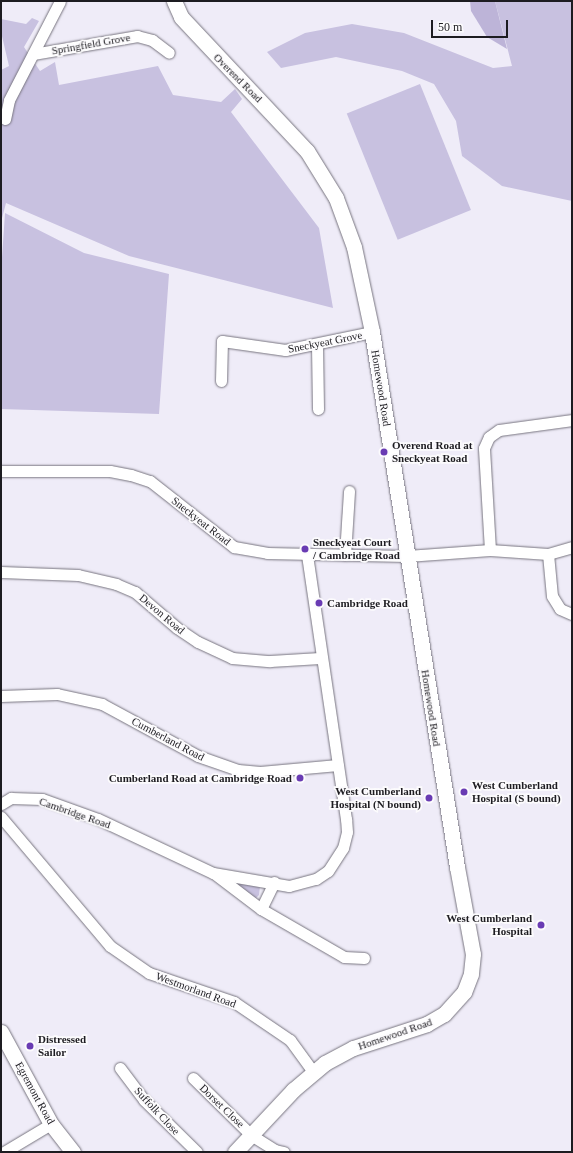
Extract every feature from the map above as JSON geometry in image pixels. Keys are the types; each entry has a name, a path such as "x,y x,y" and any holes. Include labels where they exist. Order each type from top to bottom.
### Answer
{"street":[{"name":"Springfield Grove","path":"5,119 9,100 60,1"},
{"name":"Overend Road","path":"174,1 181,17 307,151"},
{"name":"Springfield Grove","path":"33,54 137,36 152,40 169,53"},
{"name":"Homewood Road","path":"235,1152 313,1072 353,1048 427,1024 444,1014 464,992 473,964 372,332 354,247 336,198 307,151"},
{"name":"Sneckyeat Grove","path":"221,381 222,341 285,350 317,345 372,332"},
{"path":"317,345 318,409"},
{"path":"490,550 484,448 489,437 499,430 572,420"},
{"name":"Sneckyeat Road","path":"1,471 110,471 131,475 150,481 234,547 267,553 308,556 407,556 490,550 548,554 572,547"},
{"path":"346,555 349,491"},
{"path":"548,554 552,596 560,609 572,614"},
{"name":"Cambridge Road","path":"213,873 274,882 289,886 302,884 328,871 336,861 343,848 346,832 338,765 320,658 308,556"},
{"name":"Devon Road","path":"1,572 78,575 116,584 135,592 177,628 198,642 232,658 270,661 320,658"},
{"name":"Cumberland Road","path":"1,696 57,694 102,704 198,756 238,770 260,772 338,765"},
{"name":"Cambridge Road","path":"1,804 11,798 42,799 98,819 213,873 261,909 344,957 364,958"},
{"name":"Westmorland Road","path":"1,817 110,946 150,974 234,1002 290,1040 313,1072"},
{"path":"261,909 274,882"},
{"name":"Egremont Road","path":"1,1032 51,1124 73,1152"},
{"name":"Suffolk Close","path":"120,1068 144,1100 197,1152"},
{"name":"Dorset Close","path":"193,1078 251,1135 275,1150 284,1152"},
{"path":"4,1152 51,1124"}],"shaded area":[{"path":"470,1 495,1 507,49 487,37 471,11"},
{"path":"495,1 572,1 572,201 502,186 462,156 456,121 434,84 402,71 336,57 281,68 267,52 305,33 352,24 404,33 493,68 512,66"},
{"path":"32,18 39,21 24,47 40,71 55,62 59,85 158,66 173,95 221,102 235,89 242,99 231,112 319,228 333,308 129,256 6,203 1,222 1,70 9,66 1,32 1,19 26,24"},
{"path":"420,84 471,210 398,240 347,114"},
{"path":"5,213 84,253 169,274 159,414 1,409 1,272"},
{"path":"228,879 260,886 259,895 255,899"}],"place":[{"name":"Overend Road at Sneckyeat Road","path":"384,452"},
{"name":"Sneckyeat Court / Cambridge Road","path":"305,549"},
{"name":"Cambridge Road","path":"319,603"},
{"name":"Cumberland Road at Cambridge Road","path":"300,778"},
{"name":"West Cumberland Hospital (S bound)","path":"464,792"},
{"name":"West Cumberland Hospital (N bound)","path":"429,798"},
{"name":"West Cumberland Hospital","path":"541,925"},
{"name":"Distressed Sailor","path":"30,1046"}]}
